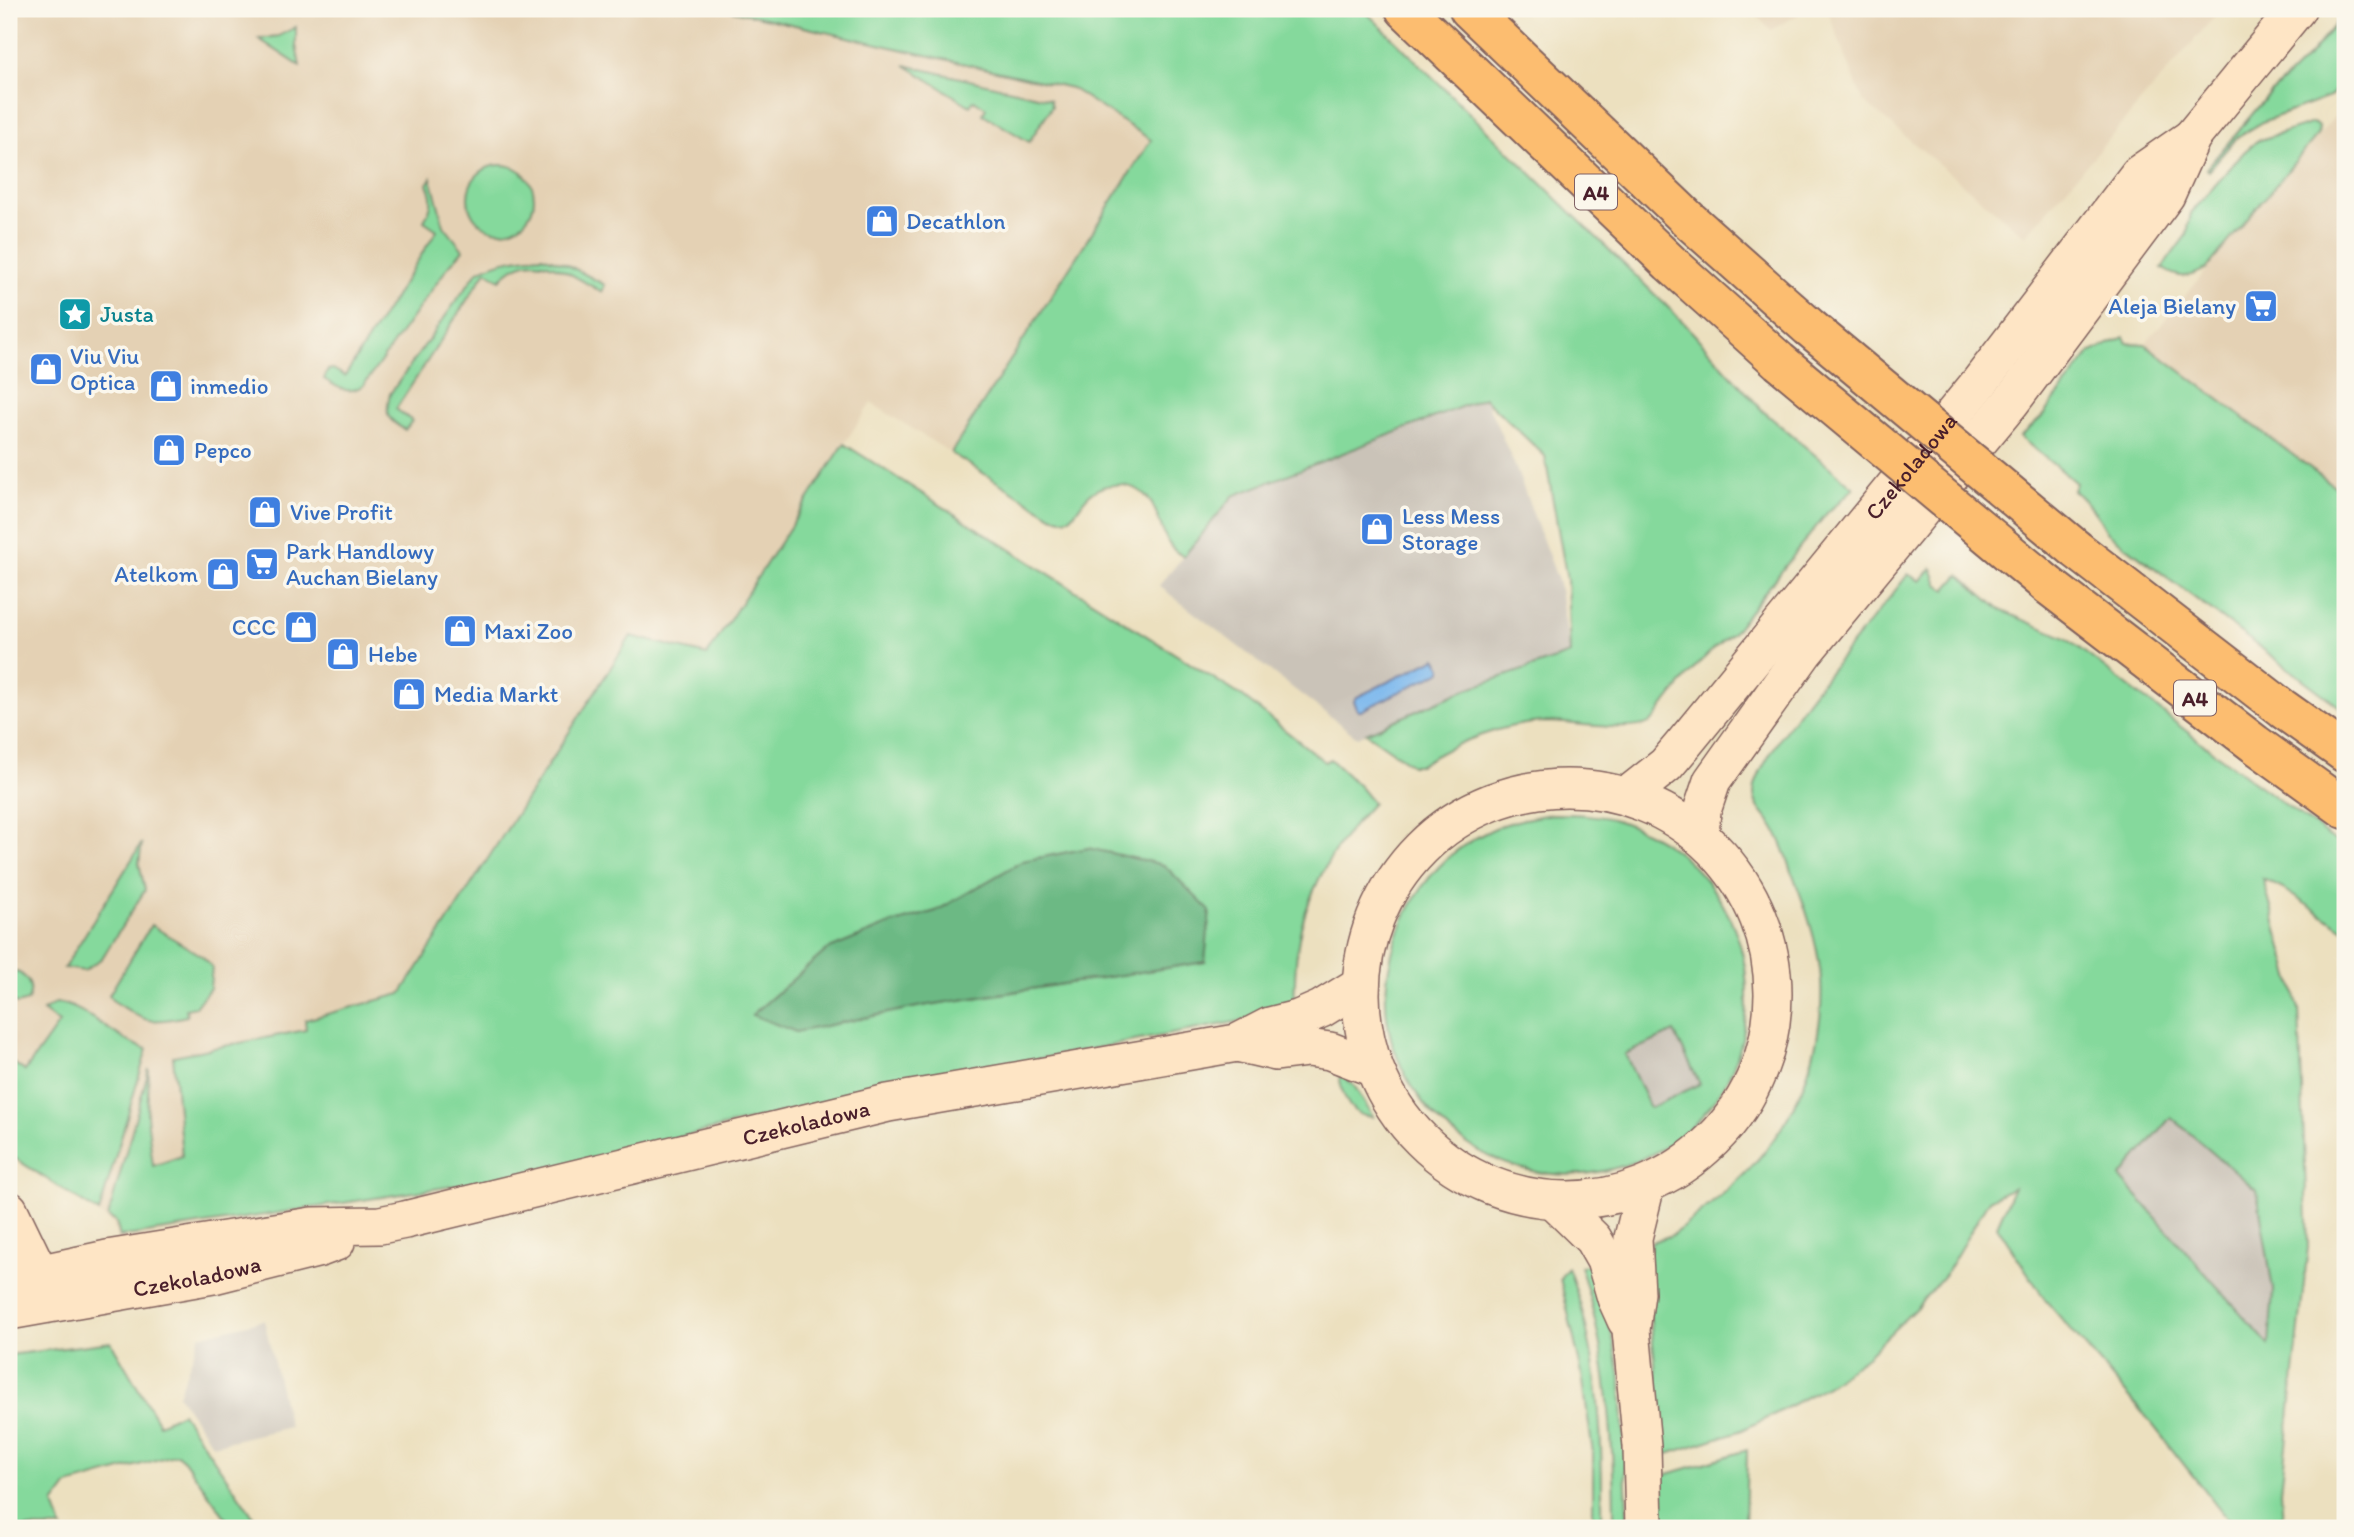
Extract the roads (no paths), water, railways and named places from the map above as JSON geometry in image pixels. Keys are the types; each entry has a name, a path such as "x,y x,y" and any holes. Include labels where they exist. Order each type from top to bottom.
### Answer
{"highway":[{"name":"A4","path":"1405,9 1670,263 1779,361 2048,585 2255,744 2345,808"},
{"name":"A4","path":"1469,9 1690,221 1809,327 2077,550 2283,709 2345,753"}],"main road":[{"name":"Czekoladowa","path":"1700,835 1707,793 1719,770 1804,652 2011,402 2166,195 2192,137 2297,9"},
{"name":"Czekoladowa","path":"1627,796 1666,765 1682,746 1980,382 2139,174 2192,137"},
{"path":"1566,787 1595,789 1627,796 1674,816 1700,835 1734,874 1751,900 1763,930 1770,965 1772,998 1769,1031 1761,1064 1752,1084 1727,1121 1699,1151 1676,1169 1646,1185 1613,1196 1554,1201 1496,1185 1441,1158 1416,1135 1396,1110 1374,1068 1362,1024 1360,985 1368,934 1385,897 1403,868 1434,836 1485,806 1537,790 1566,787"},
{"name":"Czekoladowa","path":"18,1294 110,1258 312,1226 380,1225 502,1198 888,1103 1237,1043 1270,1026 1298,1019 1321,1009 1360,985"},
{"name":"Czekoladowa","path":"1237,1043 1276,1052 1308,1048 1330,1051 1374,1068"},
{"path":"1644,1528 1642,1446 1631,1330 1636,1293 1633,1238 1646,1185"},
{"path":"1554,1201 1593,1239 1605,1261 1616,1298 1631,1330"},
{"path":"9,1210 18,1294"}],"water":[{"path":"1436,658 1442,671 1358,711 1354,701 1357,697"}],"waterway":[{"path":"9,1514 14,1528"}],"place":[{"name":"Decathlon","path":"882,221"},
{"name":"Aleja Bielany","path":"2261,306"},
{"name":"Justa","path":"75,314"},
{"name":"Viu Viu Optica","path":"46,369"},
{"name":"inmedio","path":"166,386"},
{"name":"Pepco","path":"169,450"},
{"name":"Vive Profit","path":"265,512"},
{"name":"Less Mess Storage","path":"1377,529"},
{"name":"Park Handlowy Auchan Bielany","path":"262,564"},
{"name":"Atelkom","path":"223,574"},
{"name":"CCC","path":"301,627"},
{"name":"Maxi Zoo","path":"460,631"},
{"name":"Hebe","path":"343,654"},
{"name":"Media Markt","path":"409,694"}]}
